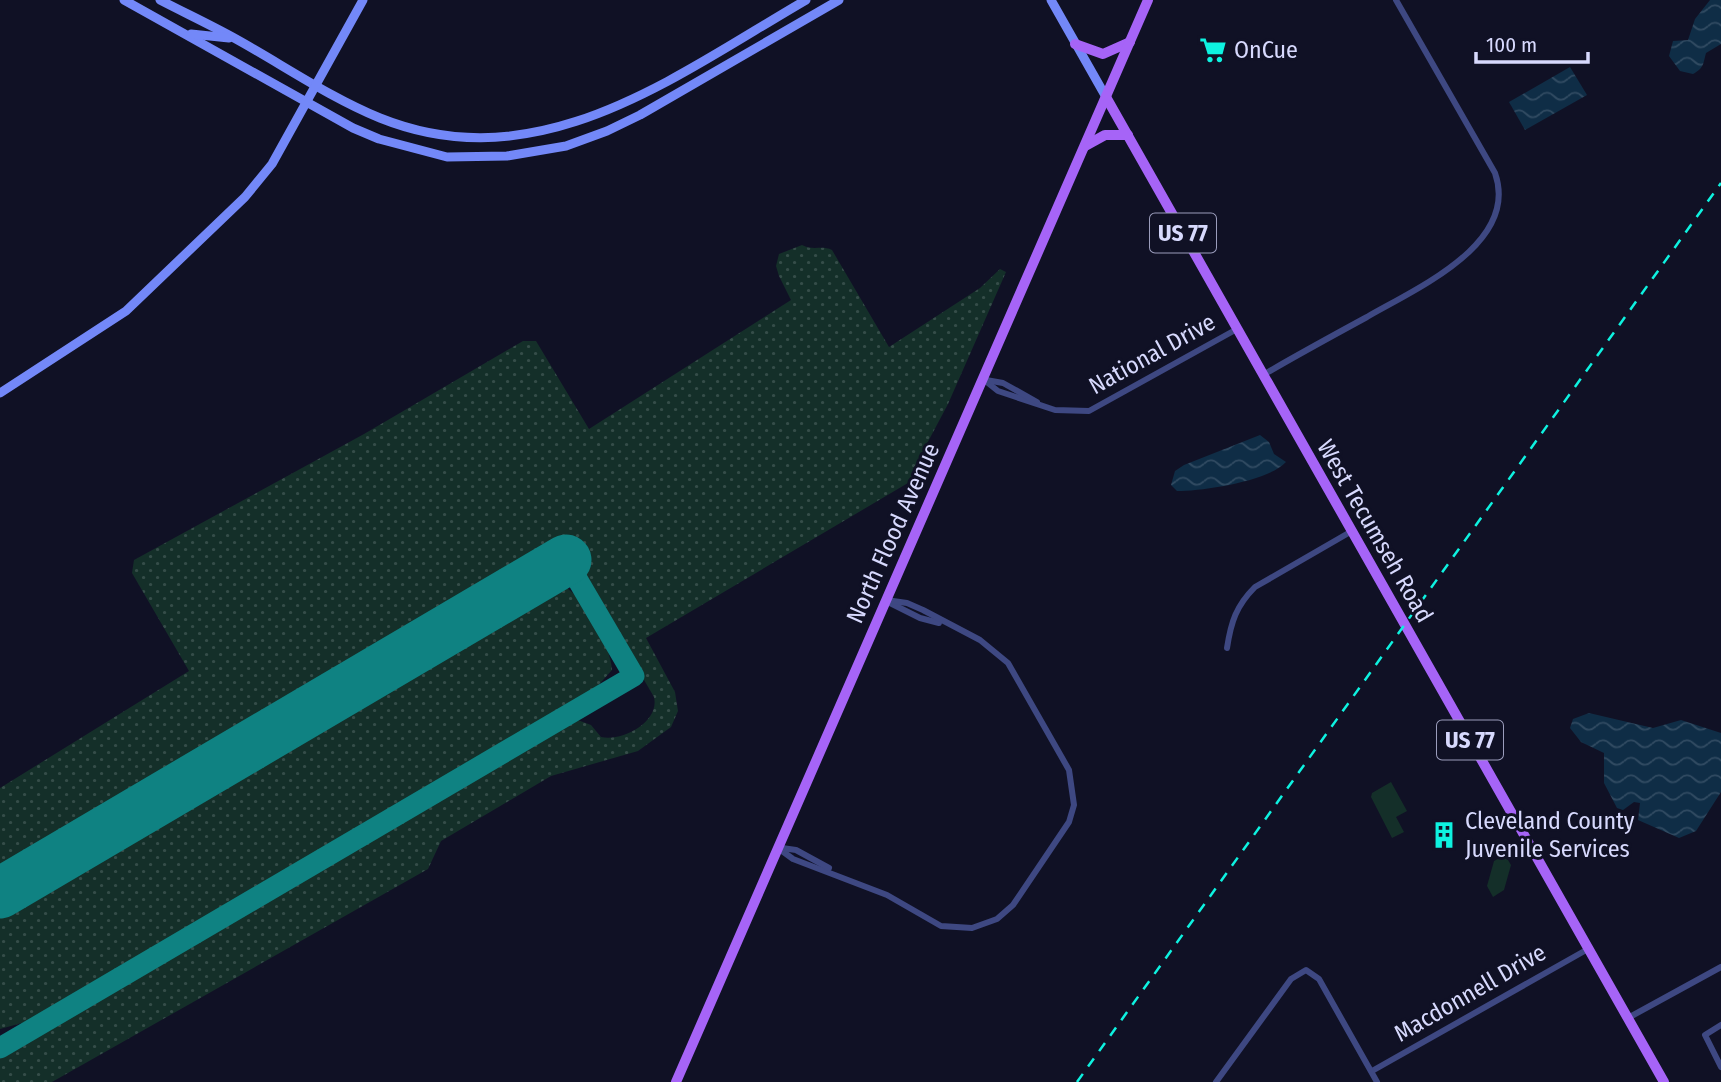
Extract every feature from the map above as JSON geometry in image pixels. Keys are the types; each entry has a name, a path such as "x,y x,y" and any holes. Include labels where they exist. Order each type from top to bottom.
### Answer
{"main road":[{"path":"124,0 306,102 379,139 447,157 537,152 614,128 838,0"},
{"path":"160,0 381,118 425,131 477,137 542,132 596,117 629,102 806,0"},
{"path":"0,393 85,340 152,290 245,197 272,164 363,0"},
{"name":"West Tecumseh Road","path":"1051,0 1664,1082"},
{"name":"North Flood Avenue","path":"676,1082 1148,0"},
{"path":"184,33 234,38"},
{"path":"1075,44 1104,54 1130,42"},
{"path":"1084,146 1105,135 1128,135"}],"street":[{"path":"1263,374 1451,268 1478,242 1497,209 1499,189 1495,173 1396,0"},
{"name":"National Drive","path":"983,379 998,391 1044,406 1071,412 1096,408 1237,329"},
{"path":"1227,649 1233,616 1242,599 1255,587 1352,531"},
{"path":"779,848 796,850 836,873 887,895 941,926 962,929 980,927 996,919 1013,905 1072,815 1071,776 1008,663 980,640 945,624 920,618 886,600"},
{"name":"Macdonnell Drive","path":"1371,1072 1588,949"},
{"path":"1627,1018 1721,967"},
{"path":"1216,1082 1293,975 1306,970 1319,979 1377,1082"},
{"path":"1721,1025 1705,1035 1721,1067"}],"green space":[{"path":"802,245 832,250 889,347 980,288 1000,269 1006,272 948,404 914,468 913,480 646,638 675,692 678,711 671,727 638,751 551,776 441,841 428,869 52,1082 0,1082 0,1055 535,741 575,719 591,725 601,737 619,736 645,722 654,706 654,697 563,541 0,871 0,788 189,671 132,573 134,560 364,434 523,341 536,341 589,429 791,300 776,266 779,254"},
{"path":"559,584 568,589 586,608 601,634 610,659 612,670 594,690 84,992 29,1021 0,1029 0,911"},
{"path":"1391,782 1407,811 1396,817 1404,832 1392,838 1371,797 1372,793"},
{"path":"1505,855 1511,865 1504,890 1493,897 1487,886 1494,861"}],"water":[{"path":"1710,0 1721,0 1721,44 1706,53 1697,72 1693,74 1680,71 1669,56 1673,41 1688,40 1695,19"},
{"path":"1570,67 1587,95 1525,130 1509,102"},
{"path":"1260,435 1269,442 1274,454 1286,462 1278,469 1251,480 1218,487 1177,491 1171,485 1175,471 1184,465"},
{"path":"1589,713 1653,728 1681,720 1721,733 1721,792 1696,831 1679,838 1638,820 1640,803 1634,802 1623,810 1617,808 1604,783 1604,753 1581,742 1570,728 1573,719"}],"taxiway":[{"path":"0,1048 634,676 566,560"}],"runway":[{"path":"0,893 566,560"}],"railway":[{"path":"1077,1082 1721,183"}],"place":[{"name":"OnCue","path":"1213,50"},
{"name":"Cleveland County Juvenile Services","path":"1444,835"}]}
